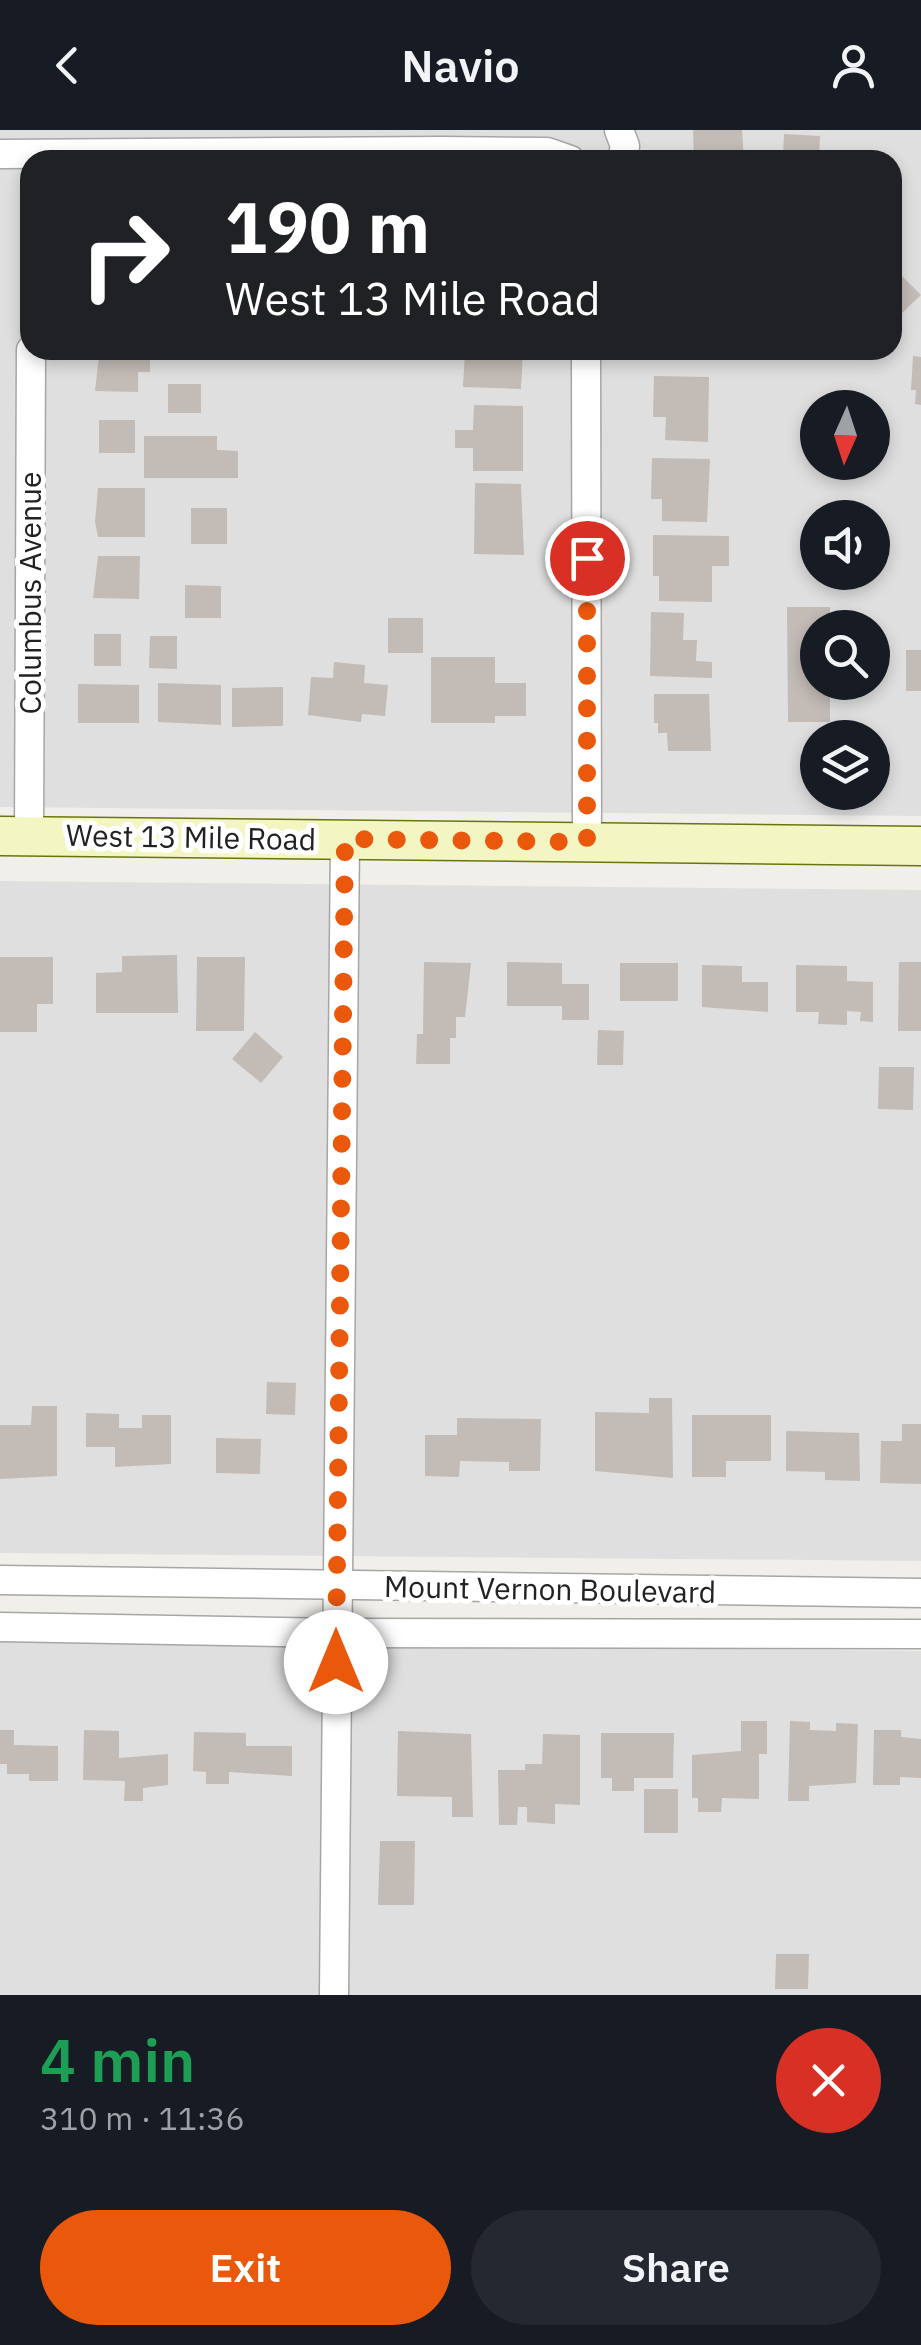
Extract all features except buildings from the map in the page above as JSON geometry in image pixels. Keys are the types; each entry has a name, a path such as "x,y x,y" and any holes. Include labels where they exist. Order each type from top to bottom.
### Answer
{"main road":[{"name":"West 13 Mile Road","path":"15,836 921,846"}],"street":[{"path":"31,148 566,148"},
{"name":"Columbus Avenue","path":"15,836 31,360"},
{"path":"586,360 587,842"},
{"path":"334,1995 345,839"},
{"name":"Mount Vernon Boulevard","path":"0,1580 921,1592"},
{"name":"Mount Vernon Boulevard","path":"0,1628 921,1634"}],"shaded area":[{"path":"0,130 921,130 921,816 0,807"},
{"path":"0,881 921,890 921,1561 0,1553"},
{"path":"0,1641 921,1651 921,1995 0,1995"}],"route":[{"path":"336,1662 345,839 587,842 587,558"}]}
